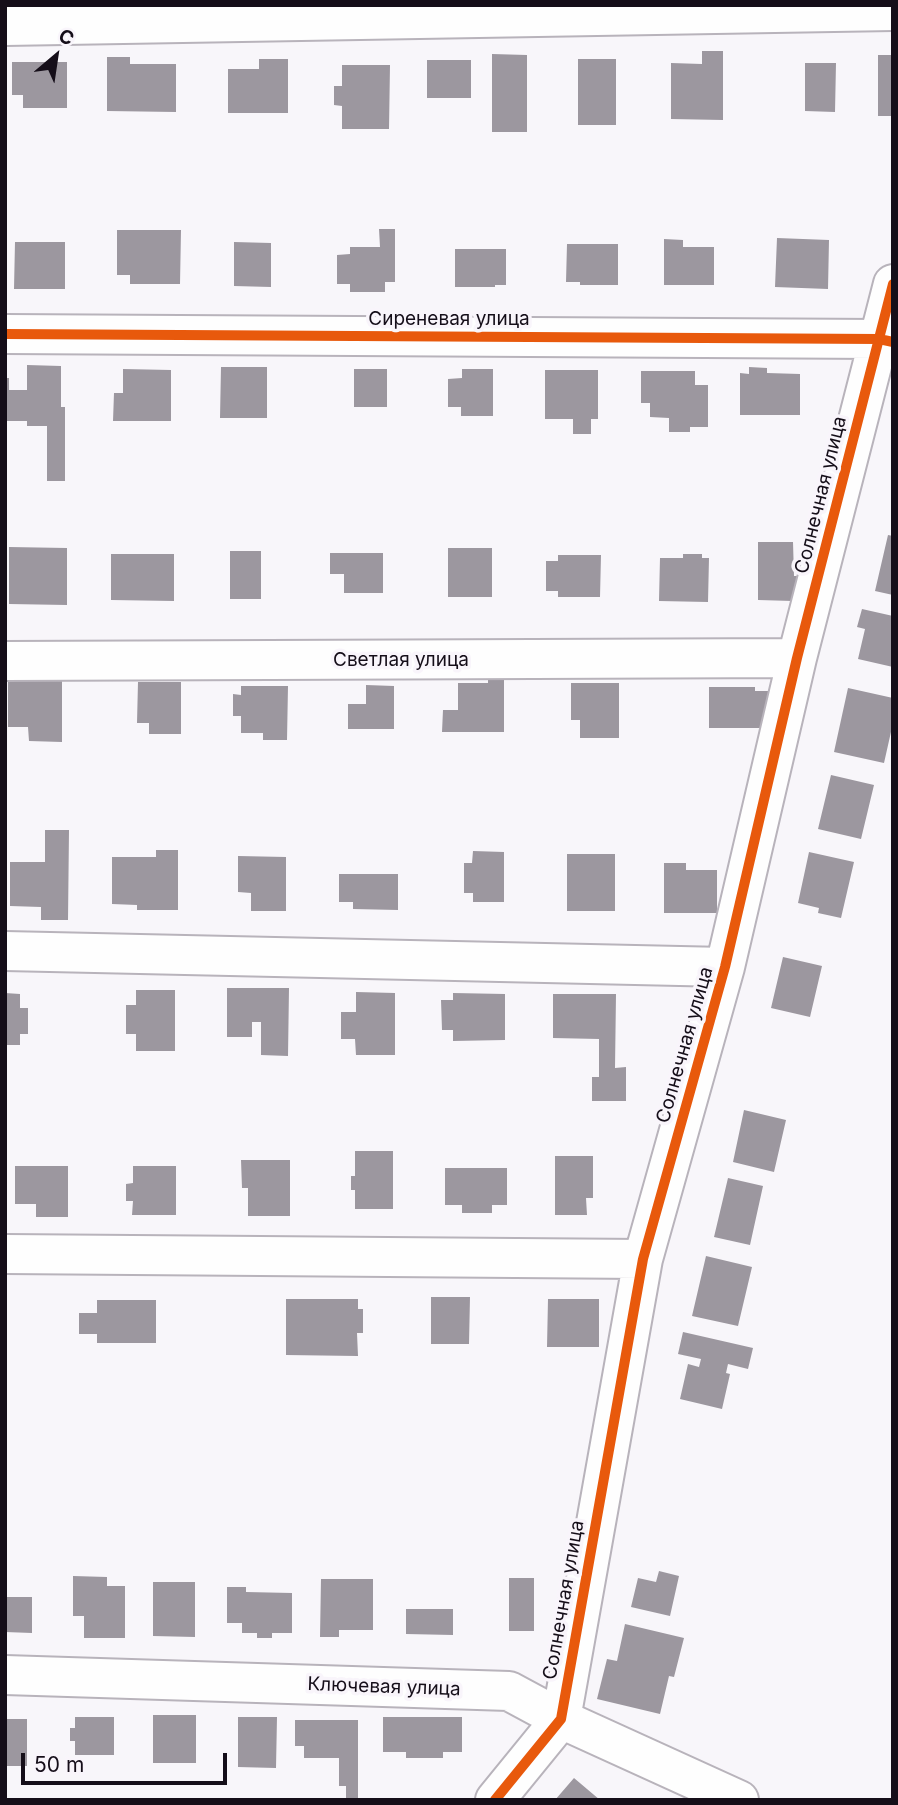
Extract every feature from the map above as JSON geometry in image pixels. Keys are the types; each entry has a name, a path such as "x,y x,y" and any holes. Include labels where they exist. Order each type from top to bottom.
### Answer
{"street":[{"path":"5,26 893,11"},
{"name":"Солнечная улица","path":"495,1800 561,1719 643,1259 725,967 797,658 886,341 893,284"},
{"name":"Сиреневая улица","path":"5,334 886,341"},
{"name":"Светлая улица","path":"5,661 797,658"},
{"path":"5,951 725,967"},
{"path":"5,1254 643,1259"},
{"name":"Ключевая улица","path":"5,1675 509,1690 561,1719 739,1800"}],"building":[{"path":"702,51 723,51 723,120 671,119 671,63 702,64"},
{"path":"492,54 527,55 527,132 492,132"},
{"path":"878,55 893,55 893,116 878,116"},
{"path":"107,57 130,57 130,64 176,64 176,112 107,111"},
{"path":"259,59 288,59 288,113 228,113 228,69 259,69"},
{"path":"578,59 616,59 616,125 578,125"},
{"path":"427,60 471,60 471,98 427,98"},
{"path":"12,62 67,62 67,108 23,108 23,95 12,95"},
{"path":"805,63 836,63 835,112 805,111"},
{"path":"342,65 390,65 389,129 342,129 342,106 334,105 334,86 342,86"},
{"path":"379,229 395,229 395,282 385,282 385,292 350,292 350,284 337,284 337,255 350,254 350,247 380,247"},
{"path":"117,230 181,230 180,284 130,284 130,275 117,275"},
{"path":"777,238 829,240 828,289 775,287"},
{"path":"664,239 683,240 683,247 714,247 714,285 664,285"},
{"path":"15,242 65,242 65,289 14,289"},
{"path":"234,242 271,243 271,287 234,286"},
{"path":"567,244 618,244 618,285 580,285 580,282 566,282"},
{"path":"455,249 506,249 506,285 455,287"},
{"path":"27,365 61,366 61,407 65,407 65,481 47,481 47,426 27,426 27,421 5,421 5,378 9,378 9,390 27,390"},
{"path":"221,367 267,367 267,418 220,418"},
{"path":"749,367 767,368 767,373 800,374 800,415 740,415 740,373 749,374"},
{"path":"123,369 171,370 171,421 113,421 114,393 123,393"},
{"path":"354,369 387,369 387,407 354,407"},
{"path":"462,369 493,369 493,416 461,416 461,407 448,407 448,379 462,378"},
{"path":"545,370 598,370 598,419 591,419 591,434 573,434 573,419 545,419"},
{"path":"641,371 695,371 695,385 708,385 708,427 690,427 690,432 669,432 669,418 650,417 650,403 641,403"},
{"path":"888,535 893,536 893,595 875,591"},
{"path":"758,542 793,542 794,576 797,576 793,601 758,600"},
{"path":"9,547 67,548 67,605 9,604"},
{"path":"448,548 492,548 492,597 448,597"},
{"path":"230,551 261,551 261,599 230,599"},
{"path":"330,553 383,553 383,593 344,593 344,574 330,574"},
{"path":"111,554 174,554 174,601 111,600"},
{"path":"683,554 702,554 702,558 709,558 708,602 659,601 660,558 683,558"},
{"path":"558,555 601,555 600,597 558,597 558,591 546,591 546,561 558,561"},
{"path":"862,609 893,616 893,667 858,659 865,629 857,627"},
{"path":"488,672 504,672 504,732 442,732 443,710 458,710 458,683 488,683"},
{"path":"8,678 62,679 62,742 29,741 28,727 8,727"},
{"path":"138,682 181,682 181,734 149,734 149,723 137,723"},
{"path":"571,683 619,683 619,738 580,738 580,720 571,720"},
{"path":"366,685 394,686 394,729 348,729 348,704 366,704"},
{"path":"241,686 288,686 287,740 263,740 263,733 241,733 241,716 233,716 233,694 241,695"},
{"path":"709,687 755,687 755,691 769,691 769,728 709,728"},
{"path":"848,688 893,698 893,723 884,763 834,752"},
{"path":"831,775 874,785 861,839 818,829"},
{"path":"45,830 69,830 68,920 41,920 41,907 10,906 10,862 45,862"},
{"path":"156,850 178,850 178,910 137,910 137,905 112,904 112,857 156,857"},
{"path":"473,851 504,852 504,902 473,902 473,893 464,893 464,863 472,863"},
{"path":"809,852 854,862 841,918 818,913 819,908 798,903"},
{"path":"567,854 615,854 615,911 567,911"},
{"path":"238,856 286,857 286,911 251,911 251,893 238,892"},
{"path":"664,863 686,863 686,870 717,870 717,913 664,913"},
{"path":"339,874 398,874 398,910 353,909 353,902 339,902"},
{"path":"783,957 822,966 810,1017 771,1008"},
{"path":"227,988 289,988 288,1056 261,1055 261,1022 252,1022 252,1037 227,1037"},
{"path":"136,990 175,990 175,1051 136,1051 136,1034 126,1034 126,1005 136,1005"},
{"path":"356,992 395,993 395,1055 356,1055 355,1039 341,1039 341,1012 356,1012"},
{"path":"5,993 20,994 20,1008 28,1008 28,1034 20,1034 20,1045 5,1045"},
{"path":"453,993 505,994 505,1040 453,1041 453,1030 442,1030 441,1000 453,1000"},
{"path":"553,994 616,994 615,1068 626,1067 626,1101 592,1101 592,1077 599,1077 599,1039 553,1038"},
{"path":"744,1110 786,1120 774,1172 733,1162"},
{"path":"355,1151 393,1151 393,1209 355,1209 355,1190 351,1190 351,1176 355,1176"},
{"path":"555,1156 593,1156 593,1198 586,1198 587,1215 555,1215"},
{"path":"241,1160 290,1160 290,1216 248,1216 248,1188 242,1188"},
{"path":"15,1166 68,1166 68,1217 36,1217 36,1204 15,1204"},
{"path":"133,1166 176,1166 176,1215 132,1215 133,1201 126,1201 126,1184 133,1183"},
{"path":"445,1168 507,1168 507,1205 492,1205 492,1213 462,1213 462,1205 445,1205"},
{"path":"728,1178 763,1186 750,1245 714,1237"},
{"path":"706,1256 752,1267 738,1326 692,1316"},
{"path":"431,1297 470,1297 469,1344 431,1344"},
{"path":"286,1299 358,1299 358,1309 363,1309 363,1333 357,1333 358,1356 286,1355"},
{"path":"548,1299 599,1299 599,1347 547,1347"},
{"path":"97,1300 156,1300 156,1343 97,1343 97,1334 79,1334 79,1313 97,1313"},
{"path":"683,1332 753,1348 748,1369 728,1364 726,1373 730,1374 722,1409 680,1399 688,1364 699,1367 701,1359 678,1354"},
{"path":"659,1571 679,1576 670,1616 631,1607 638,1578 656,1582"},
{"path":"73,1576 107,1577 107,1586 125,1586 125,1638 84,1638 84,1616 73,1616"},
{"path":"509,1578 534,1578 534,1631 509,1631"},
{"path":"321,1579 373,1579 373,1630 339,1630 339,1637 320,1637"},
{"path":"153,1582 195,1582 195,1637 153,1636"},
{"path":"227,1587 246,1587 246,1592 292,1593 292,1633 272,1633 272,1638 257,1638 257,1633 242,1633 242,1623 227,1623"},
{"path":"5,1597 32,1597 32,1633 5,1632"},
{"path":"406,1609 453,1609 453,1635 406,1634"},
{"path":"625,1624 684,1638 674,1677 669,1676 660,1714 597,1699 607,1659 617,1661"},
{"path":"153,1715 196,1715 196,1763 153,1763"},
{"path":"75,1717 114,1717 114,1755 75,1755 75,1741 70,1741 70,1728 75,1728"},
{"path":"238,1717 277,1717 276,1768 238,1767"},
{"path":"383,1717 462,1717 462,1752 443,1752 443,1758 406,1758 406,1752 383,1752"},
{"path":"5,1719 27,1719 27,1766 5,1766"},
{"path":"295,1720 358,1720 358,1800 346,1800 346,1786 339,1786 339,1758 304,1758 304,1746 295,1746"},
{"path":"574,1778 600,1800 555,1800"}],"cycle path":[{"path":"495,1800 561,1719 643,1259 725,967 797,658 893,284"},
{"path":"5,334 879,339 893,342"}]}
